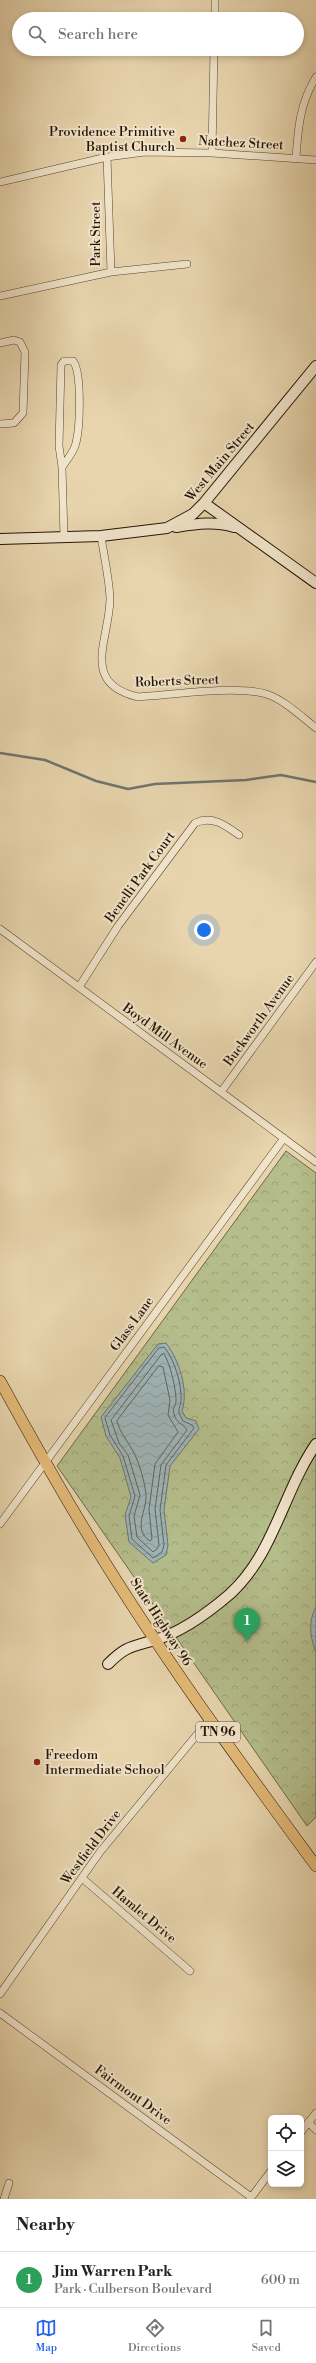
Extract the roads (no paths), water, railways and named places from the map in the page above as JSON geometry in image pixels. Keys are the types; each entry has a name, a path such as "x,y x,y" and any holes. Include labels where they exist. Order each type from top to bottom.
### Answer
{"main road":[{"name":"West Main Street","path":"0,539 101,536 166,528 193,514 204,503 315,371"},
{"path":"204,503 316,583"},
{"path":"166,528 204,523 224,524 242,530"},
{"name":"State Highway 96","path":"0,1381 93,1544 155,1640 209,1720 316,1866"},
{"path":"108,1664 131,1646 155,1640 191,1623 218,1603 243,1580 272,1534 300,1473 316,1444"}],"street":[{"path":"215,0 215,12"},
{"path":"212,153 214,56"},
{"path":"296,158 300,114 306,96 316,77"},
{"name":"Natchez Street","path":"0,182 107,157 145,152 212,153 316,160"},
{"name":"Park Street","path":"0,296 111,272 107,157"},
{"path":"111,272 187,264"},
{"path":"0,343 14,340 20,342 25,352 23,413 14,423 0,424"},
{"path":"62,467 76,442 80,385 77,366 73,361 64,361 61,365 59,446 62,467 64,537"},
{"name":"Roberts Street","path":"101,536 110,598 102,658 102,672 111,686 122,693 138,697 246,691 266,694 278,700 316,728"},
{"name":"Benelli Park Court","path":"80,987 118,926 195,823 209,819 217,822 239,836"},
{"name":"Boyd Mill Avenue","path":"0,929 316,1162"},
{"name":"Buckworth Avenue","path":"221,1092 316,962"},
{"name":"Glass Lane","path":"0,1524 284,1138"},
{"name":"Westfield Drive","path":"0,1994 100,1852 209,1720"},
{"name":"Hamlet Drive","path":"82,1878 190,1971"},
{"name":"Fairmont Drive","path":"0,2013 250,2198"},
{"path":"304,2128 316,2113"},
{"path":"308,2122 316,2130"},
{"path":"250,2198 268,2175"},
{"path":"4,2199 9,2183"}],"water":[{"path":"166,1343 179,1366 182,1376 184,1403 182,1411 186,1418 196,1421 199,1429 170,1466 164,1510 168,1545 166,1555 153,1563 129,1542 125,1515 131,1497 120,1458 106,1436 101,1417 158,1344"},
{"path":"316,1607 316,1652 312,1641 311,1624 313,1612"}],"waterway":[{"path":"0,753 45,760 96,781 128,789 155,784 246,780 281,775 316,782"}],"place":[{"name":"Providence Primitive Baptist Church","path":"183,139"},
{"name":"Jim Warren Park","path":"247,1641"},
{"name":"Freedom Intermediate School","path":"37,1762"}]}
